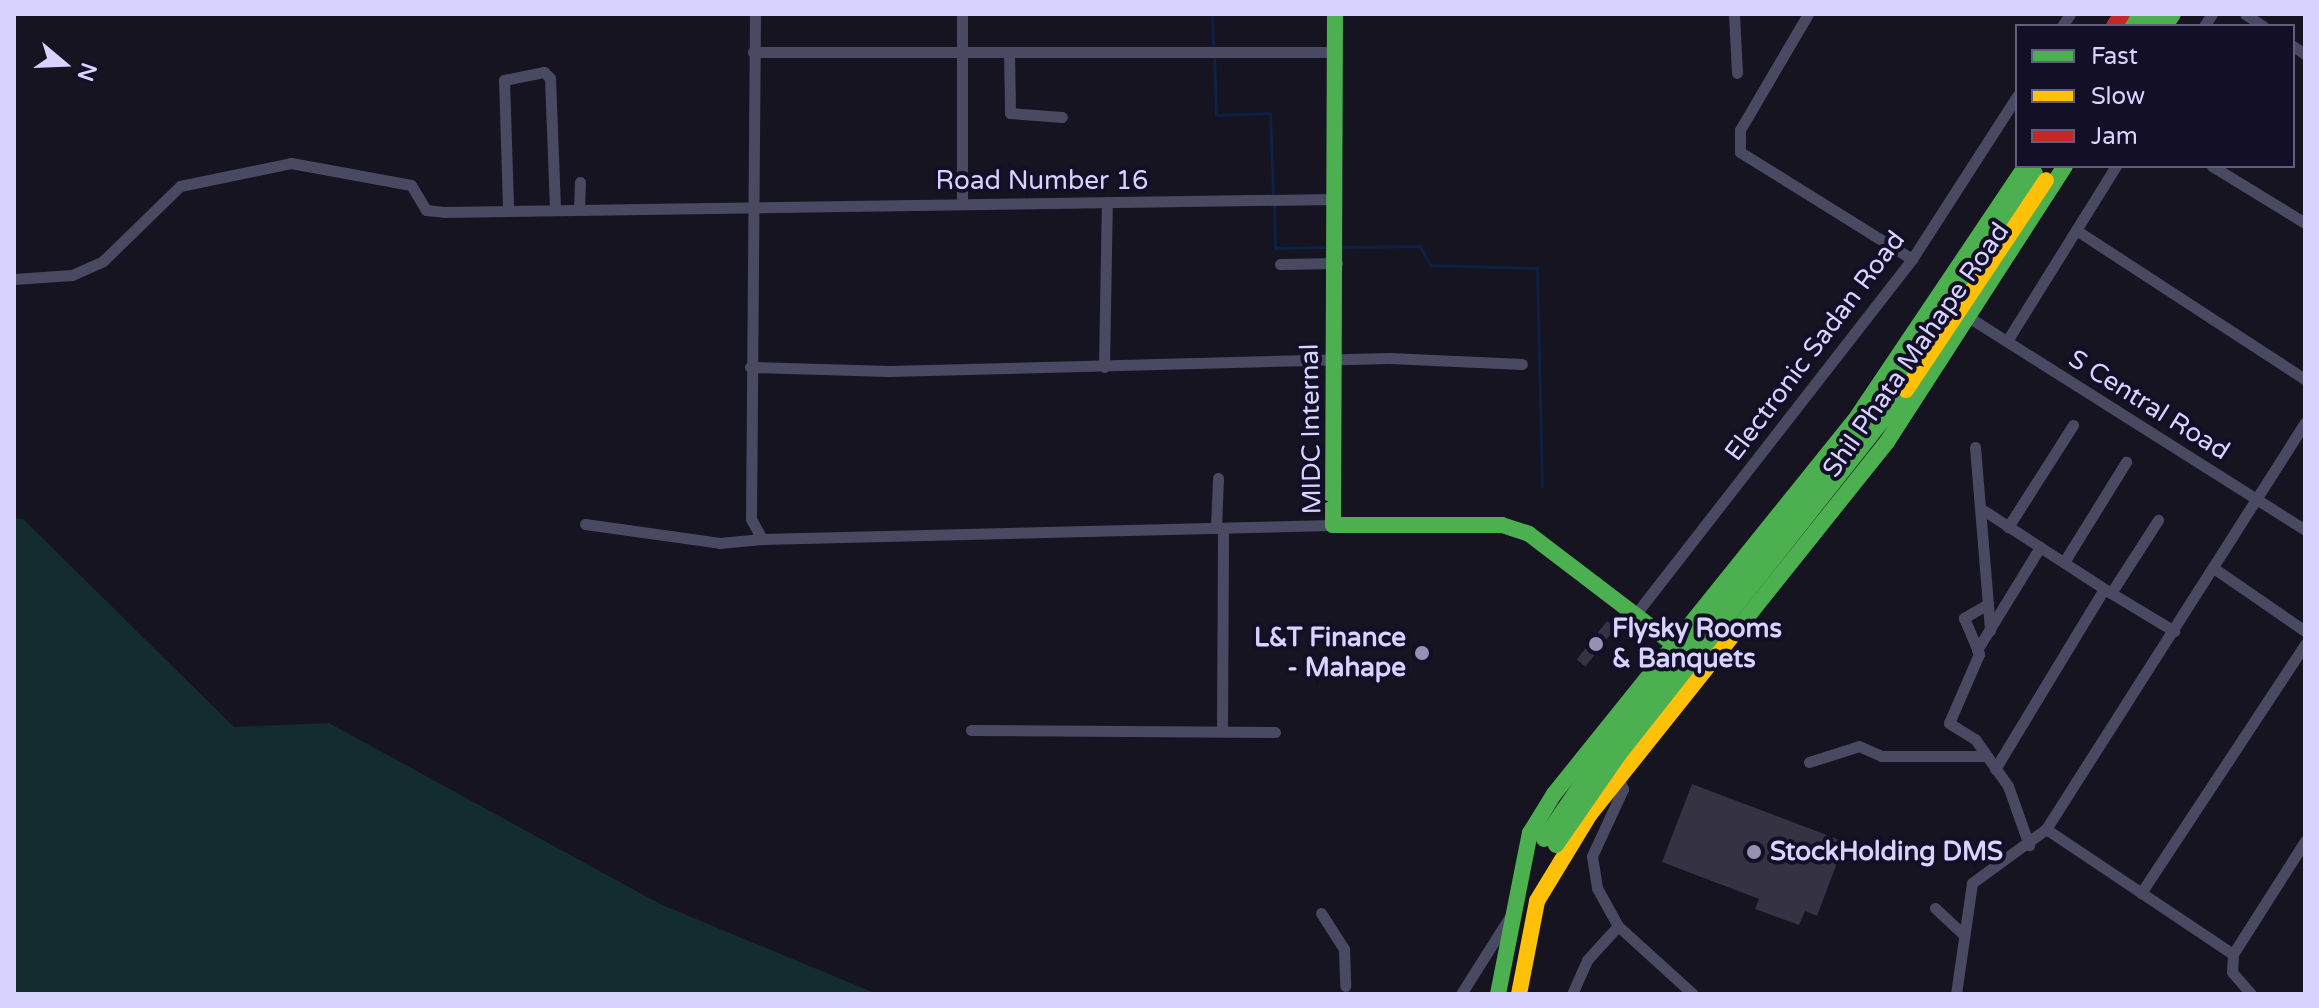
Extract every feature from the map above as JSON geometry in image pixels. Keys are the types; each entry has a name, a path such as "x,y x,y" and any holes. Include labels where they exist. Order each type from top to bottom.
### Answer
{"main road":[{"name":"MIDC Internal","path":"1335,14 1334,199 1337,263 1333,361 1333,525 1502,525 1529,534 1705,667"},
{"name":"Shil Phata Mahape Road","path":"1519,994 1537,901 1580,832 1619,776 1887,442 1970,318 2062,168"},
{"name":"Shil Phata Mahape Road","path":"1498,994 1509,918 1530,833 1587,750 1855,420 2036,171"},
{"path":"1516,895 1550,842 1876,435 2036,171"},
{"path":"1537,901 1550,842"}],"street":[{"path":"755,14 750,206 751,519 762,539"},
{"path":"962,14 962,202"},
{"path":"1734,14 1737,73"},
{"path":"1808,14 1740,130 1740,152 1912,259"},
{"path":"753,52 1334,52"},
{"path":"1009,53 1010,113 1062,117"},
{"path":"508,206 504,80 544,72 550,78 555,207"},
{"name":"Electronic Sadan Road","path":"1635,615 1912,259 2015,99"},
{"name":"Road Number 16","path":"14,279 72,275 103,261 180,186 291,163 411,185 426,210 508,206 579,209 962,202 1289,202 1334,199"},
{"path":"2007,341 2115,168"},
{"path":"2215,168 2305,223"},
{"path":"579,209 580,182"},
{"path":"1104,367 1107,202"},
{"path":"2076,230 2305,379"},
{"path":"1280,264 1337,263"},
{"name":"S Central Road","path":"1970,318 2305,530"},
{"path":"750,367 1104,367 1333,361 1522,364"},
{"path":"1956,994 1972,883 2029,845 2046,829 2259,502 2305,422"},
{"path":"2008,527 2073,425"},
{"path":"1975,447 1983,510 1990,630"},
{"path":"2064,562 2126,462"},
{"path":"1218,478 1222,730"},
{"path":"1983,510 2174,631"},
{"path":"1995,769 2108,591 2158,520"},
{"path":"585,524 720,543 762,539 1333,525"},
{"path":"2029,845 2008,786 1975,739 1949,723 1977,650 2040,547"},
{"path":"2215,569 2305,631"},
{"path":"1977,650 1964,618 1988,604"},
{"path":"2141,893 2305,644"},
{"path":"971,730 1275,732"},
{"path":"1809,762 1859,746 1881,756 1985,756"},
{"path":"1587,750 1619,776 1623,789 1591,868 1618,926 1693,994"},
{"path":"2046,829 2233,954"},
{"path":"1580,832 1599,842"},
{"path":"2251,994 2232,972 2233,954 2305,841"},
{"path":"1935,908 1964,935"},
{"path":"1321,913 1344,949 1345,986"},
{"path":"1461,994 1509,918"},
{"path":"1572,994 1587,960 1618,926"}],"green space":[{"path":"14,518 23,519 234,727 329,723 660,904 877,994 14,994"}],"building":[{"name":"Flysky Rooms & Banquets","path":"1607,621 1616,628 1586,666 1577,660"},
{"name":"StockHolding DMS","path":"1692,784 1845,842 1817,916 1805,911 1799,925 1755,909 1759,899 1662,862"}],"waterway":[{"path":"1212,14 1213,48"},
{"path":"1214,55 1216,115 1270,113 1273,195"},
{"path":"1274,203 1275,248 1327,247"},
{"path":"1338,247 1420,246 1430,265 1537,268 1542,486"}],"traffic: fast":[{"path":"1335,14 1333,525 1502,525 1529,534 1684,652"},
{"path":"2131,24 2138,14"},
{"path":"2148,24 2155,14"},
{"path":"2166,24 2173,14"},
{"path":"1498,994 1530,833 1554,794 1855,420 2025,168"},
{"path":"1732,636 1887,442 2064,168"},
{"path":"1544,839 1607,747 1866,427 2035,173"},
{"path":"1556,845 1619,754 1906,390"}],"traffic: slow":[{"path":"1906,390 2046,180"},
{"path":"1519,994 1537,901 1590,814 1732,636"}],"traffic: jam":[{"path":"2115,24 2122,14"}],"place":[{"name":"Flysky Rooms & Banquets","path":"1596,644"},
{"name":"L&T Finance - Mahape","path":"1422,653"},
{"name":"StockHolding DMS","path":"1754,852"}]}
